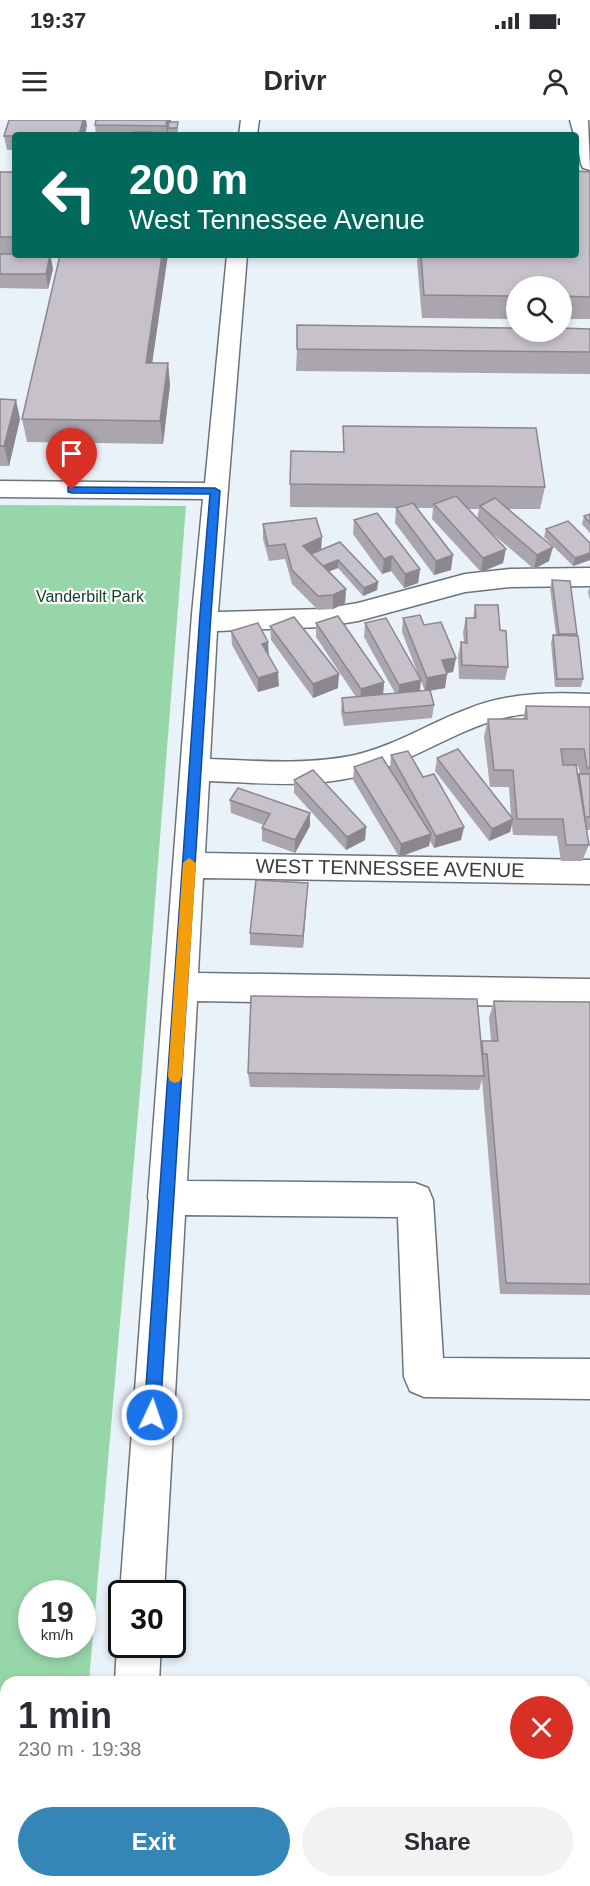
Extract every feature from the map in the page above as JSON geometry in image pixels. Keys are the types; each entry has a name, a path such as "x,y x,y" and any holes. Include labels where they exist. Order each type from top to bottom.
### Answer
{"street":[{"path":"585,160 579,120 590,120"},
{"path":"143,1580 205,622 237,258"},
{"path":"0,489 215,491"},
{"path":"205,622 322,618 358,612 465,583 510,578 590,577"},
{"path":"195,770 312,771 355,766 395,753 495,710 540,703 590,704"},
{"name":"WEST TENNESSEE AVENUE","path":"189,865 590,872"},
{"path":"181,987 590,993"},
{"path":"166,1198 415,1200 424,1377 590,1379"},
{"path":"137,1676 138,1658"}],"green space":[{"name":"Vanderbilt Park","path":"0,505 186,506 142,1068 96,1600 96,1580 18,1580 18,1658 91,1658 89,1676 0,1676"}],"building":[{"path":"9,120 83,120 80,132 12,132 12,136 4,136"},
{"path":"96,120 167,120 166,126 95,125"},
{"path":"169,122 178,122 177,128 168,128"},
{"path":"579,171 590,172 590,297 572,296 572,276 506,276 506,296 424,295 421,258 579,258"},
{"path":"0,172 12,172 12,237 0,237"},
{"path":"0,254 12,254 12,258 49,258 46,274 0,274"},
{"path":"59,258 162,258 146,363 168,363 160,421 22,419"},
{"path":"297,325 506,328 506,342 572,342 572,328 590,329 590,352 297,349"},
{"path":"0,399 16,400 4,446 0,446"},
{"path":"343,426 536,428 545,487 290,484 291,451 344,452"},
{"path":"456,496 506,549 483,558 434,504"},
{"path":"495,498 553,547 537,555 480,506"},
{"path":"413,503 453,555 436,561 396,508"},
{"path":"377,513 420,569 405,574 392,556 384,559 354,520"},
{"path":"590,514 590,523 584,516"},
{"path":"316,518 322,537 303,546 346,589 333,595 318,596 292,570 285,544 268,546 263,524"},
{"path":"568,521 590,543 590,553 575,558 546,529"},
{"path":"340,542 378,582 364,588 338,560 323,566 311,554"},
{"path":"552,580 570,581 577,634 559,634"},
{"path":"475,605 498,605 500,630 506,631 508,667 462,665 461,642 467,643 466,618 476,618"},
{"path":"420,615 424,625 441,622 456,658 442,660 447,674 427,678 403,618"},
{"path":"338,616 384,682 361,689 316,623"},
{"path":"294,617 339,674 313,684 270,626"},
{"path":"386,618 421,680 399,685 365,623"},
{"path":"258,623 268,642 262,644 278,672 258,678 231,631"},
{"path":"553,635 578,636 583,679 557,679"},
{"path":"430,690 434,705 344,713 342,698"},
{"path":"526,706 590,707 590,768 587,768 584,749 561,749 563,765 576,765 589,845 566,845 563,819 517,819 513,770 494,770 488,719 527,719"},
{"path":"458,749 513,819 492,829 437,758"},
{"path":"408,751 423,777 434,774 464,827 436,836 391,755"},
{"path":"382,757 431,834 401,844 354,767"},
{"path":"313,770 366,827 347,837 294,780"},
{"path":"579,774 590,774 590,817 585,817"},
{"path":"238,788 310,813 295,840 262,828 270,814 230,800"},
{"path":"256,880 308,883 303,936 250,933"},
{"path":"251,996 477,999 484,1076 248,1073"},
{"path":"494,1001 590,1002 590,1284 506,1283 487,1054 483,1054 482,1041 498,1041"}],"slow traffic":[{"path":"175,1076 189,863"}],"route":[{"path":"72,490 215,491 152,1415"}]}
